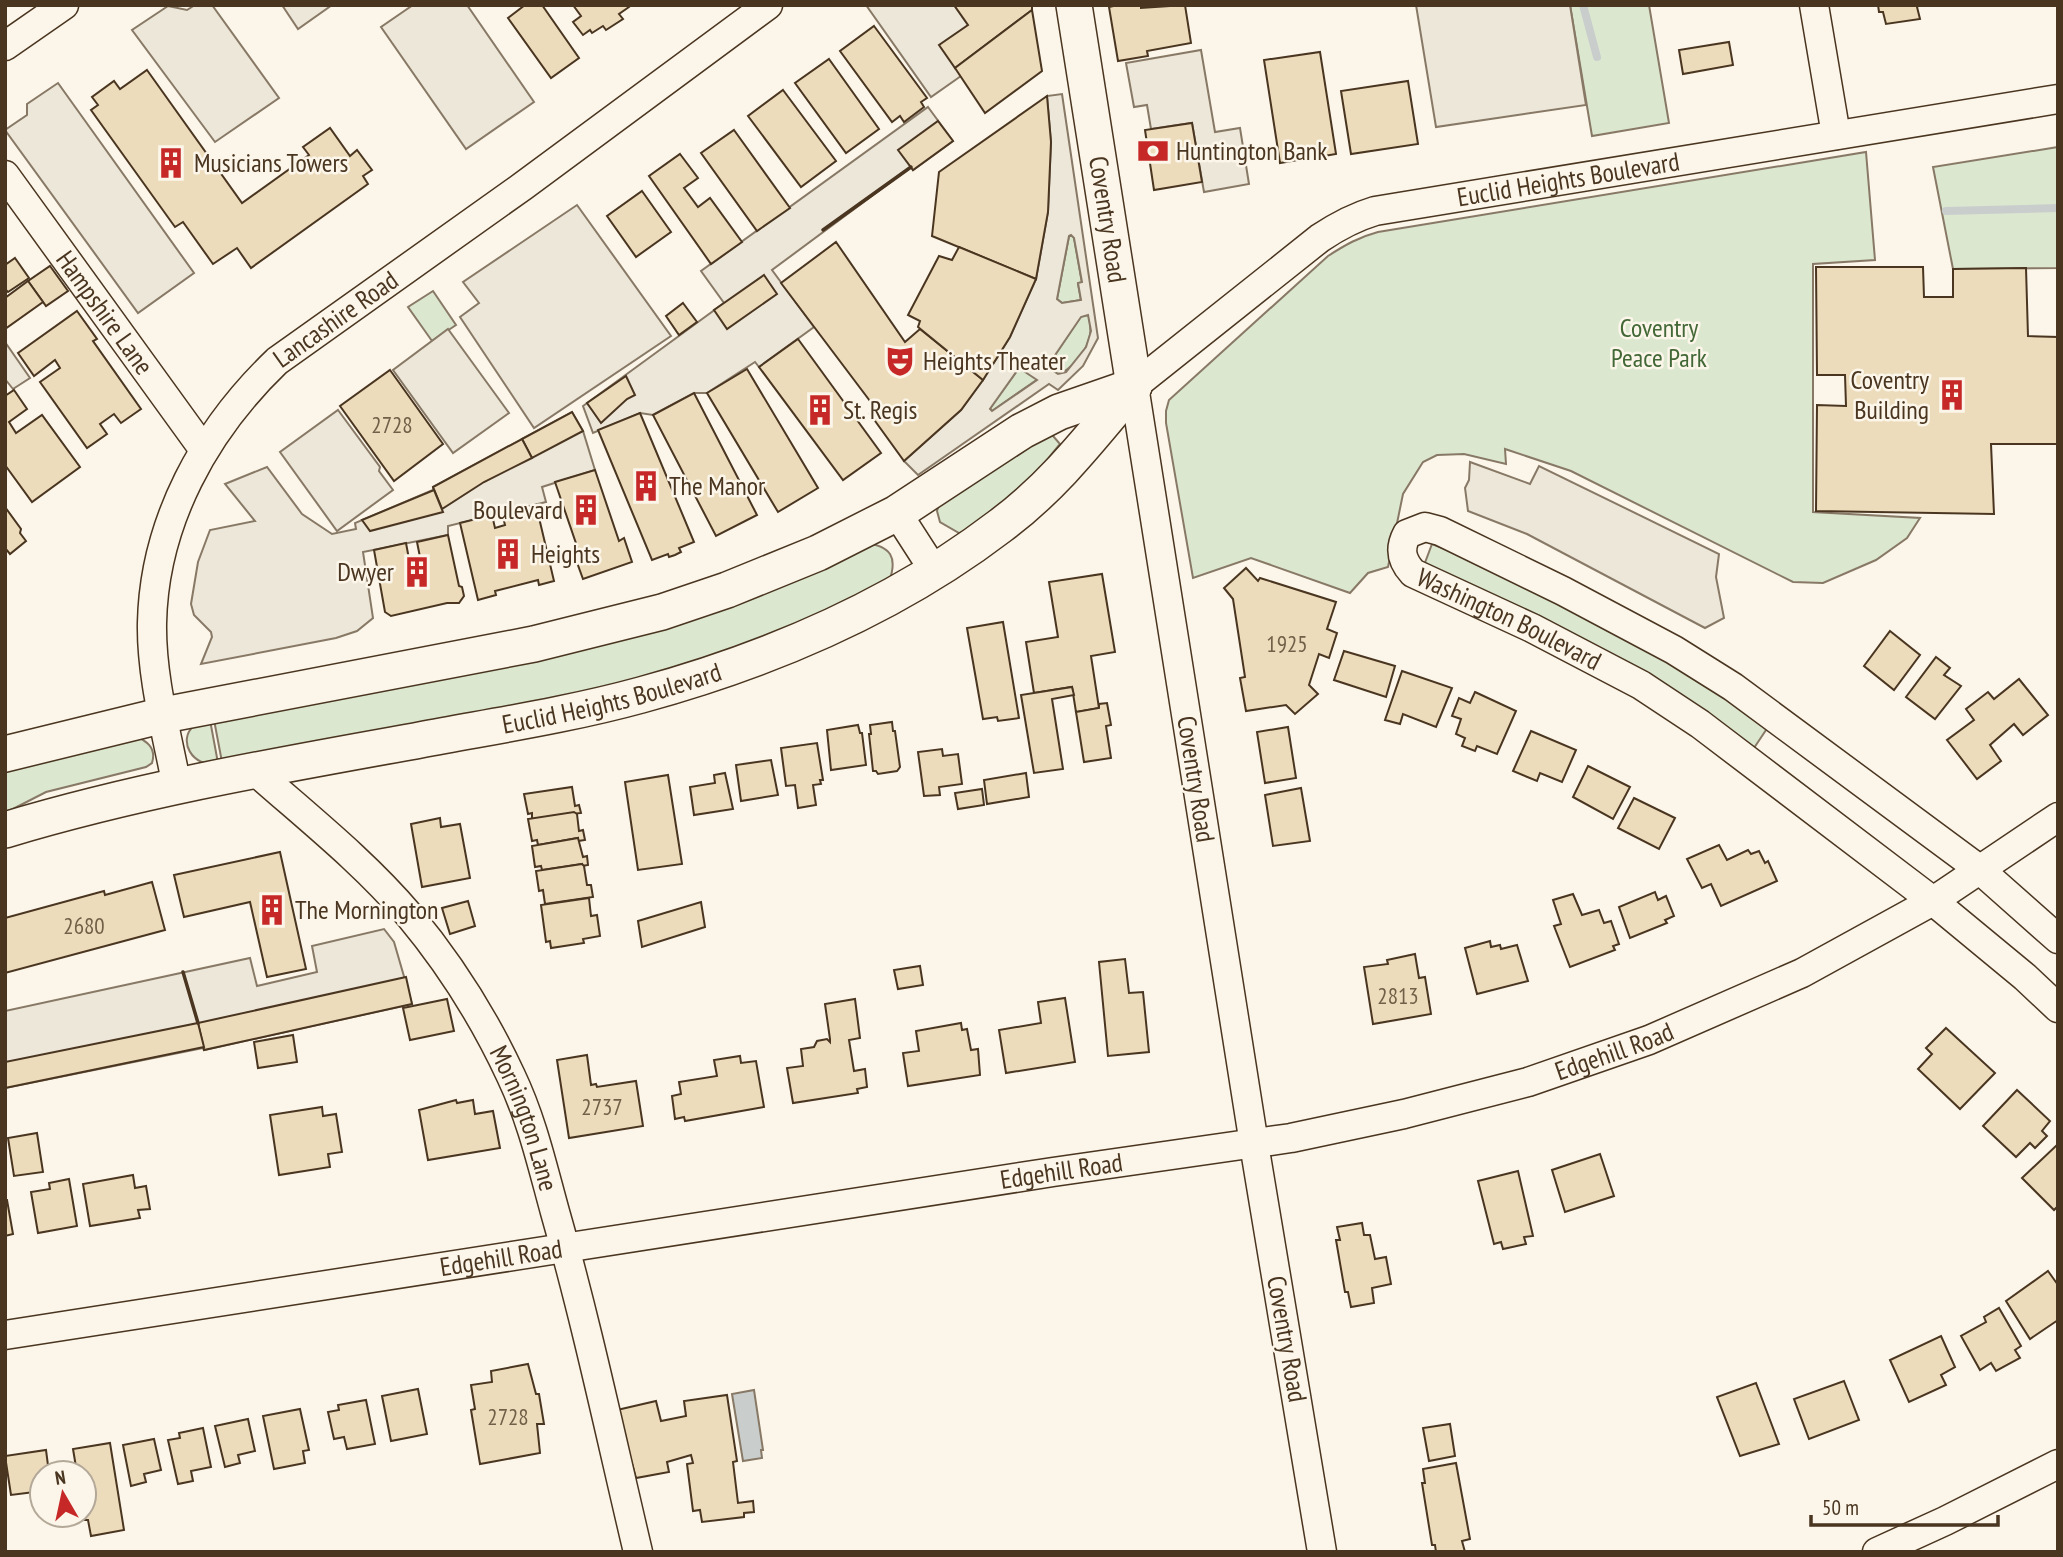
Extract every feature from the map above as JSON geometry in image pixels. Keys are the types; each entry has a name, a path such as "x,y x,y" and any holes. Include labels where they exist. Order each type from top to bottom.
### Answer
{"main road":[{"name":"Coventry Road","path":"1074,5 1133,386"},
{"name":"Euclid Heights Boulevard","path":"5,754 164,715 534,644 662,612 727,590 818,553 897,513 1022,431 1059,412 1133,386"},
{"name":"Euclid Heights Boulevard","path":"5,830 74,810 177,786 547,716 659,690 816,634 881,604 935,572 1001,526 1067,467 1133,386"}],"street":[{"path":"5,47 64,5"},
{"name":"Lancashire Road","path":"177,786 154,661 152,625 155,580 177,503 189,475 252,385 277,361 523,186 768,5"},
{"path":"1815,5 1836,135"},
{"name":"Euclid Heights Boulevard","path":"1133,386 1320,238 1359,216 1376,211 2058,99"},
{"name":"Hampshire Lane","path":"5,175 204,450"},
{"name":"Coventry Road","path":"1133,386 1322,1552"},
{"path":"897,513 935,572"},
{"name":"Washington Boulevard","path":"2058,939 1979,869 1791,729 1674,650 1563,591 1440,531 1425,527 1407,534 1402,543 1401,554 1413,573 1532,628 1641,685 1700,724 1933,901 2058,1008"},
{"name":"Mornington Lane","path":"254,771 357,860 409,916 463,991 511,1076 528,1117 566,1249 638,1552"},
{"name":"Edgehill Road","path":"5,1335 1053,1172 1254,1144 1404,1114 1528,1082 1649,1040 1802,973 1933,901 2058,817"},
{"path":"1877,1552 2058,1464"}],"green space":[{"path":"1570,5 1649,5 1669,123 1592,136"},
{"path":"2058,147 2058,268 1953,269 1933,167"},
{"name":"Coventry Peace Park","path":"1866,152 1875,260 1813,264 1813,512 1920,518 1907,538 1876,560 1823,583 1793,582 1571,471 1505,449 1506,464 1464,454 1437,455 1423,462 1403,494 1388,567 1368,573 1350,593 1251,558 1193,578 1166,423 1169,400 1334,252 1378,232"},
{"path":"1069,236 1074,238 1082,283 1078,284 1081,300 1062,303 1057,299"},
{"path":"433,291 456,325 432,341 408,307"},
{"path":"1089,315 1090,336 1085,350 1077,360 1058,374 1047,367 1081,316"},
{"path":"1019,368 1038,379 992,411 990,408"},
{"path":"1047,429 1060,444 1038,471 969,532 959,533 940,522 937,511 940,501"},
{"path":"865,543 881,547 890,554 893,566 889,582 780,633 708,660 601,689 222,762 214,720"},
{"path":"1432,544 1498,570 1662,656 1768,727 1752,751 1423,568"},
{"path":"210,720 218,763 209,764 194,757 187,745 187,738 194,726"},
{"path":"133,734 152,749 152,763 146,767 46,792 5,813 5,766"}],"shaded area":[{"path":"195,5 212,5 279,98 215,142 132,30 168,6 187,10"},
{"path":"282,5 332,5 298,29"},
{"path":"413,5 467,5 534,102 466,149 381,27"},
{"path":"866,5 954,5 968,25 961,76 931,97"},
{"path":"1416,5 1570,5 1586,105 1436,127"},
{"path":"1201,50 1215,132 1240,128 1249,184 1204,192 1192,123 1151,129 1147,105 1134,107 1126,63"},
{"path":"58,83 194,273 138,313 5,130 27,115 27,104"},
{"path":"1062,94 1098,338 1083,366 1058,390 1049,384 918,475 904,461 961,410 983,380 1010,337 1036,279 1048,212 1051,142 1047,96","holes":["1071,235 1074,238 1082,282 1078,283 1081,300 1062,303 1057,299","1088,315 1091,331 1086,347 1066,372 1058,374 1047,367 1081,317","1019,368 1037,380 992,411 990,409"]},
{"path":"928,107 953,141 913,170 911,167 772,270 814,327 759,367 755,362 707,393 694,393 653,415 640,413 593,433 583,406 724,303 701,271"},
{"path":"577,205 671,336 534,428 460,317 479,303 463,282"},
{"path":"448,329 509,413 453,453 393,370"},
{"path":"5,342 30,378 13,389 5,379"},
{"path":"338,410 380,467 379,471 393,490 337,531 280,452"},
{"path":"572,412 583,431 595,470 542,487 546,502 448,526 448,535 363,552 373,618 357,631 336,638 201,664 212,637 211,632 194,615 191,604 198,562 210,530 255,521 225,484 267,467 302,514 332,534 356,529 355,523 433,490 433,487"},
{"path":"1470,462 1530,484 1539,466 1719,554 1716,577 1724,618 1705,628 1527,534 1468,511 1465,488 1469,480"},
{"path":"384,929 394,942 412,1004 204,1050 203,1048 5,1088 5,1011 250,958 257,986 317,972 312,946"},
{"path":"754,1390 762,1458 743,1461 732,1394"}],"building":[{"path":"525,5 542,5 579,58 551,78 508,18"},
{"path":"573,5 629,7 619,14 623,19 606,30 603,26 583,35 573,22 581,16"},
{"path":"954,5 1032,5 1032,10 955,68 939,45 968,25"},
{"path":"1141,5 1141,8 1185,5 1191,43 1147,51 1148,56 1118,61 1109,7"},
{"path":"1878,5 1920,5 1917,7 1920,19 1886,24"},
{"path":"1032,10 1042,71 985,113 955,68"},
{"path":"874,26 927,98 921,102 924,107 904,122 900,116 892,122 840,51"},
{"path":"1729,42 1733,65 1683,74 1679,50"},
{"path":"1320,52 1336,154 1318,157 1316,148 1297,151 1298,160 1280,163 1264,60"},
{"path":"829,59 879,129 846,153 795,83"},
{"name":"Musicians Towers","path":"147,70 242,203 309,155 303,147 330,128 350,156 357,150 372,170 363,176 368,184 251,268 237,248 213,264 183,222 175,227 91,110 98,105 92,97 114,81 120,89"},
{"path":"1408,81 1418,144 1351,154 1341,91"},
{"path":"783,90 836,161 801,187 748,116"},
{"path":"1047,96 1051,142 1048,212 1036,279 932,236 939,172"},
{"path":"938,121 953,141 913,170 898,150"},
{"path":"1192,123 1202,182 1154,190 1145,130"},
{"path":"734,130 790,208 757,231 701,153"},
{"path":"680,154 698,178 684,188 698,207 710,198 742,242 711,264 649,176"},
{"path":"642,191 671,232 636,257 607,216"},
{"name":"Heights Theater","path":"836,242 905,342 920,329 983,380 961,410 904,461 870,414 876,409 781,283"},
{"path":"959,247 1036,279 1010,337 983,380 918,327 920,321 908,315 939,256 952,260"},
{"path":"15,258 29,278 8,292 5,289 5,265"},
{"path":"50,266 68,291 46,306 28,281"},
{"name":"Coventry Building","path":"1816,267 1923,267 1924,297 1953,297 1953,269 2026,268 2028,336 2058,337 2058,444 1991,444 1994,514 1816,511 1817,405 1846,406 1845,375 1817,375"},
{"path":"764,275 777,294 727,329 714,310"},
{"path":"28,281 43,302 5,329 5,298"},
{"path":"683,303 697,322 679,335 666,316"},
{"path":"77,311 97,339 93,341 141,409 121,423 114,414 100,424 107,434 87,448 40,382 60,368 55,360 34,376 18,353"},
{"name":"St. Regis","path":"798,339 881,453 843,480 759,367"},
{"path":"747,369 818,488 778,512 707,393"},
{"path":"390,370 443,444 394,481 340,406"},
{"path":"626,376 635,395 601,423 587,403"},
{"path":"14,390 27,409 9,422 16,433 42,415 80,467 32,502 5,465 5,396"},
{"path":"694,393 757,515 716,536 653,415"},
{"path":"572,412 583,431 532,458 522,439"},
{"name":"The Manor","path":"640,413 694,542 679,548 681,552 675,555 669,557 668,554 652,560 598,430"},
{"path":"522,439 532,458 484,482 442,509 433,487"},
{"name":"Boulevard","path":"595,470 619,541 624,538 632,562 583,579 575,557 580,555 555,482"},
{"path":"434,490 443,512 370,531 362,520"},
{"name":"Heights","path":"536,505 554,581 539,585 538,580 495,591 496,595 478,600 460,523 492,515 495,528 505,525 502,513"},
{"path":"5,507 26,541 10,554 5,548"},
{"name":"Dwyer","path":"448,535 459,586 462,587 464,596 459,603 447,603 391,616 385,612 374,550 406,543 409,559 420,557 417,542"},
{"path":"1246,568 1258,581 1260,578 1336,602 1327,629 1337,633 1329,658 1319,654 1309,685 1318,694 1295,714 1286,705 1246,711 1240,678 1245,677 1233,599 1224,588"},
{"path":"1102,574 1115,652 1091,656 1099,708 1076,712 1072,687 1034,693 1026,642 1058,637 1049,582"},
{"path":"1003,622 1019,718 998,721 997,717 983,719 967,628"},
{"path":"1890,631 1920,655 1894,690 1864,666"},
{"path":"1344,651 1395,666 1386,697 1334,680"},
{"path":"1936,657 1950,668 1944,675 1961,686 1935,719 1906,697"},
{"path":"1402,671 1452,688 1436,727 1403,714 1400,724 1385,720"},
{"path":"2019,679 2048,715 2023,735 2014,724 1990,745 2001,761 1977,779 1947,740 1974,720 1966,709 1988,692 1994,699"},
{"path":"1072,687 1074,695 1052,699 1063,769 1034,773 1021,695"},
{"path":"1475,692 1516,711 1497,754 1477,746 1475,751 1462,746 1465,738 1456,734 1461,719 1452,716 1459,698 1470,703"},
{"path":"1107,703 1111,725 1106,726 1111,758 1084,762 1076,712 1099,708 1099,704"},
{"path":"892,722 900,767 897,771 878,774 873,771 870,725"},
{"path":"858,725 862,733 866,765 831,770 827,730"},
{"path":"1288,727 1296,778 1265,783 1257,732"},
{"path":"1531,731 1576,750 1562,782 1540,773 1537,781 1513,771"},
{"path":"817,743 823,780 820,780 821,784 813,785 816,805 798,808 795,785 786,786 781,748"},
{"path":"942,749 943,756 958,754 962,784 939,787 940,795 924,796 918,752"},
{"path":"771,760 778,795 741,801 736,765"},
{"path":"1588,766 1630,787 1613,819 1573,797"},
{"path":"725,773 733,809 694,815 690,787 715,783 714,775"},
{"path":"1026,773 1029,797 987,804 984,780"},
{"path":"668,775 682,864 638,870 625,782"},
{"path":"572,787 575,806 579,805 581,813 532,819 532,813 528,814 524,794"},
{"path":"1301,788 1310,841 1273,846 1265,795"},
{"path":"982,789 984,805 958,809 955,793"},
{"path":"1634,798 1675,818 1659,849 1618,828"},
{"path":"574,812 577,814 579,831 583,830 585,840 578,841 578,838 538,845 537,840 532,841 528,819"},
{"path":"440,818 441,827 460,824 470,878 422,887 411,824"},
{"path":"578,838 583,857 587,856 588,865 542,870 541,866 535,867 532,846"},
{"path":"1719,845 1727,860 1748,850 1751,854 1759,851 1765,863 1768,861 1777,881 1721,906 1711,884 1702,888 1687,859"},
{"name":"The Mornington","path":"280,852 306,969 267,977 250,902 184,917 174,875"},
{"path":"582,864 593,897 545,904 543,890 539,891 536,871"},
{"path":"152,882 165,930 5,973 5,918 104,891 105,895"},
{"path":"1655,892 1658,900 1666,896 1674,916 1665,920 1667,923 1630,938 1619,907"},
{"path":"1573,894 1582,915 1599,910 1604,923 1611,921 1619,944 1613,946 1615,950 1570,967 1554,926 1561,924 1553,900"},
{"path":"589,898 591,916 597,915 600,936 583,939 584,943 551,948 550,941 546,942 541,905"},
{"path":"468,901 475,926 450,934 442,908"},
{"path":"701,902 705,927 642,947 638,921"},
{"path":"1490,941 1491,947 1500,945 1501,949 1517,945 1528,981 1477,994 1465,948"},
{"path":"1415,954 1419,978 1425,977 1431,1014 1373,1024 1364,967 1388,964 1387,960"},
{"path":"1125,959 1129,993 1143,992 1149,1052 1108,1056 1099,962"},
{"path":"920,966 923,985 898,989 894,970"},
{"path":"406,977 412,1004 204,1050 198,1023"},
{"path":"1065,998 1075,1062 1006,1073 999,1030 1041,1023 1038,1002"},
{"path":"447,999 454,1031 410,1040 403,1008"},
{"path":"855,999 860,1038 849,1040 854,1071 865,1069 867,1087 857,1089 858,1093 793,1103 787,1068 803,1066 801,1049 814,1047 817,1041 827,1039 830,1042 825,1004"},
{"path":"198,1023 204,1047 5,1088 5,1062"},
{"path":"961,1023 962,1030 967,1029 971,1050 978,1049 980,1075 908,1086 903,1053 919,1051 916,1031"},
{"path":"1946,1028 1995,1073 1960,1109 1918,1069 1932,1054 1926,1048"},
{"path":"293,1035 297,1062 258,1068 254,1042"},
{"path":"587,1055 591,1085 596,1084 597,1087 636,1081 643,1126 569,1138 557,1060"},
{"path":"740,1056 741,1063 756,1061 764,1107 685,1121 684,1117 675,1119 672,1096 681,1094 679,1082 717,1076 714,1060"},
{"path":"2017,1090 2050,1121 2042,1131 2047,1136 2035,1148 2030,1143 2016,1157 1983,1126"},
{"path":"456,1100 457,1103 473,1100 475,1114 493,1111 500,1148 428,1160 419,1110"},
{"path":"322,1107 323,1116 336,1114 342,1152 328,1154 330,1167 279,1175 270,1115"},
{"path":"37,1133 43,1172 14,1176 8,1138"},
{"path":"2058,1144 2058,1206 2054,1210 2022,1178"},
{"path":"1600,1154 1614,1196 1565,1212 1552,1170"},
{"path":"1518,1171 1533,1236 1524,1237 1526,1244 1503,1249 1501,1242 1494,1244 1478,1181"},
{"path":"133,1175 135,1188 146,1186 150,1209 138,1210 140,1218 90,1226 83,1184"},
{"path":"69,1179 77,1226 38,1233 31,1192 50,1189 49,1183"},
{"path":"5,1200 13,1234 5,1236"},
{"path":"1362,1223 1364,1235 1370,1235 1375,1259 1386,1257 1391,1284 1372,1288 1374,1303 1351,1307 1348,1292 1345,1292 1336,1240 1340,1240 1337,1227"},
{"path":"2048,1271 2058,1285 2058,1320 2030,1339 2006,1301"},
{"path":"1999,1308 2021,1346 2015,1350 2020,1358 1996,1371 1991,1363 1980,1370 1961,1336 1986,1322 1984,1317"},
{"path":"1941,1336 1955,1367 1941,1375 1946,1385 1909,1402 1890,1360"},
{"path":"528,1364 536,1394 539,1394 544,1424 537,1424 540,1453 480,1464 471,1410 475,1409 471,1385 492,1382 491,1371"},
{"path":"1844,1381 1859,1420 1809,1439 1794,1399"},
{"path":"1756,1383 1779,1444 1740,1456 1717,1397"},
{"path":"418,1389 427,1434 391,1441 382,1396"},
{"path":"727,1395 737,1461 733,1462 738,1503 753,1501 754,1512 744,1513 744,1517 702,1522 700,1510 693,1511 687,1464 693,1463 691,1455 667,1462 669,1472 636,1478 617,1410 656,1401 661,1421 686,1416 684,1401"},
{"path":"366,1400 375,1444 347,1449 344,1437 334,1439 328,1412 339,1410 338,1405"},
{"path":"300,1409 309,1450 303,1451 305,1463 274,1469 263,1416"},
{"path":"248,1419 255,1451 238,1455 240,1463 225,1467 215,1426"},
{"path":"1450,1424 1455,1456 1429,1461 1423,1428"},
{"path":"203,1428 211,1467 191,1471 193,1481 178,1484 168,1440 180,1438 179,1433"},
{"path":"154,1439 161,1470 144,1474 146,1482 131,1486 123,1445"},
{"path":"110,1443 124,1530 91,1536 90,1529 98,1529 98,1459 75,1459 73,1449"},
{"path":"46,1450 47,1459 28,1459 28,1493 11,1495 5,1456"},
{"path":"1456,1463 1470,1539 1462,1541 1465,1552 1436,1552 1435,1545 1432,1545 1422,1483 1425,1483 1423,1469"}],"waterway":[{"path":"1583,5 1597,57"},
{"path":"1946,211 2058,208"}],"wall":[{"path":"823,230 911,167"},
{"path":"183,972 198,1023"}],"place":[{"name":"Huntington Bank","path":"1153,151"},
{"name":"Musicians Towers","path":"171,163"},
{"name":"Heights Theater","path":"900,361"},
{"name":"Coventry Building","path":"1952,395"},
{"name":"St. Regis","path":"820,410"},
{"name":"The Manor","path":"646,486"},
{"name":"Boulevard","path":"586,510"},
{"name":"Heights","path":"508,554"},
{"name":"Dwyer","path":"417,572"},
{"name":"The Mornington","path":"272,910"}]}
